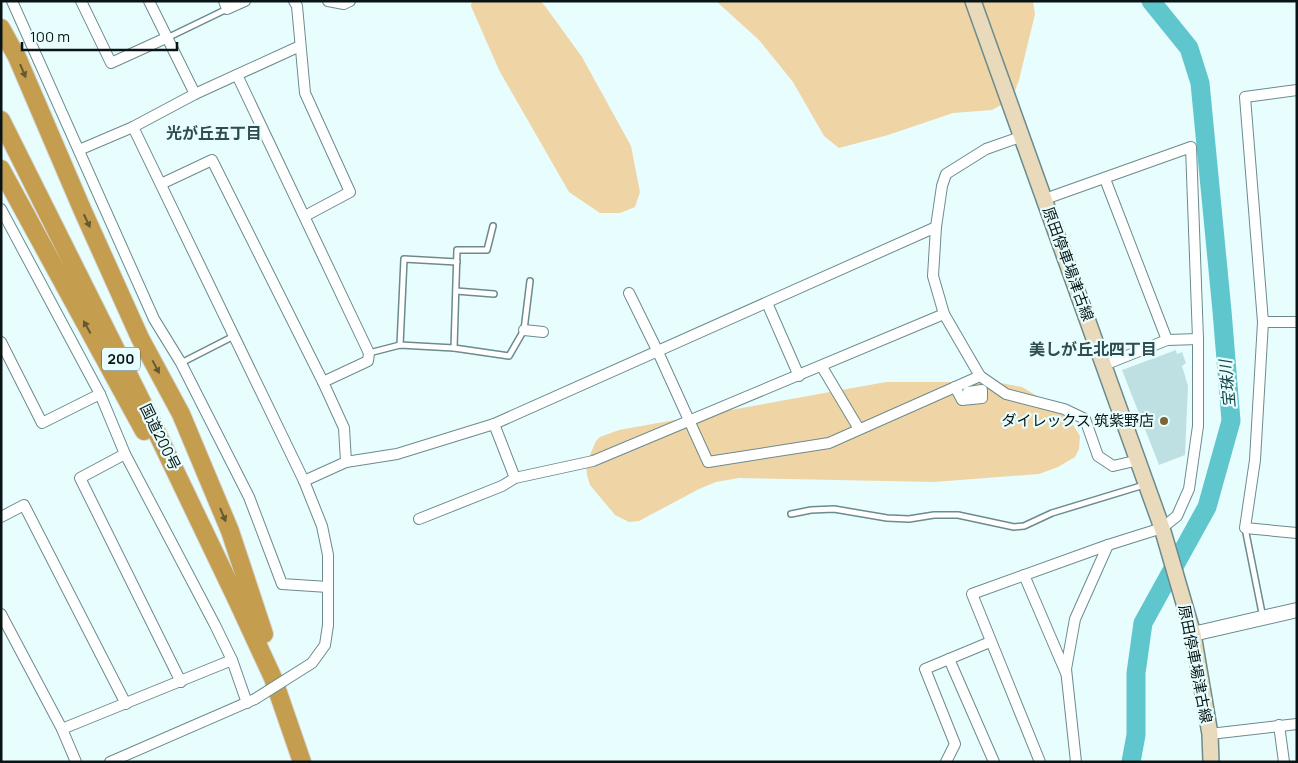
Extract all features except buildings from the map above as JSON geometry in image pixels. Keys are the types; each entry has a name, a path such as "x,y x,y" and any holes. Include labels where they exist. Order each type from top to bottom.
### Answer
{"highway":[{"path":"1,28 17,57 140,338 185,423 230,531 265,637 273,678"},
{"name":"国道200号","path":"1,120 150,418 237,600 273,678 302,762"},
{"path":"1,170 237,600"}],"main road":[{"name":"原田停車場津古線","path":"973,1 1023,136 1163,532 1193,634 1210,734 1211,762"}],"street":[{"path":"12,1 154,319 181,363 249,497 282,584 328,587"},
{"path":"81,1 111,63 166,38"},
{"path":"149,1 195,94"},
{"path":"225,5 245,1"},
{"path":"328,1 344,4 350,1"},
{"path":"299,3 300,46 305,93 350,192 304,216"},
{"path":"78,150 133,127 195,94 300,46"},
{"path":"237,75 369,353 368,361 323,382"},
{"path":"1297,90 1245,98 1264,322 1255,460 1245,528 1297,533"},
{"path":"110,762 251,701 312,663 325,645 328,625 328,555 322,526 304,481 133,127"},
{"path":"1023,136 986,149 946,174 942,186 936,227 934,276 944,314 980,376 1006,394 1064,409 1085,419 1098,456 1113,466 1138,460"},
{"path":"1040,762 972,594 1108,545 1163,532 1176,516 1189,489 1198,426 1198,338 1191,147 1045,200"},
{"path":"161,184 212,160 344,428 346,462"},
{"path":"1105,179 1167,340"},
{"path":"1,209 100,394 124,454 215,625 251,701"},
{"path":"304,481 346,462 397,454 494,424 936,227"},
{"path":"629,293 708,462 829,443 980,376"},
{"path":"767,303 799,376"},
{"path":"419,520 502,486 515,478 593,461 688,420 822,367 944,314"},
{"path":"1264,322 1297,322"},
{"path":"524,330 543,332"},
{"path":"1104,365 1167,340 1198,338"},
{"path":"1,342 42,423 100,394"},
{"path":"822,367 859,429"},
{"path":"955,387 962,400 968,400"},
{"path":"494,424 515,478"},
{"path":"124,454 80,478 181,682"},
{"path":"1,517 24,504 126,704"},
{"path":"1076,762 1066,670 1075,619 1108,545"},
{"path":"1024,576 1067,676"},
{"path":"1193,634 1297,610"},
{"path":"1,614 62,729 76,762"},
{"path":"946,762 955,744 925,669 990,642"},
{"path":"949,659 994,762"},
{"path":"62,729 232,660"},
{"path":"1210,734 1297,724"},
{"path":"1279,725 1284,762"}],"lane":[{"path":"166,38 225,5"},
{"path":"454,348 457,250 487,250 493,226"},
{"path":"400,345 404,259 456,262"},
{"path":"369,353 400,345 454,348 509,356 524,330 530,281"},
{"path":"456,291 494,294"},
{"path":"181,363 234,336"},
{"path":"791,514 811,510 834,509 887,518 909,519 934,515 958,515 1014,527 1024,526 1052,513 1147,484"},
{"path":"1245,528 1263,618"}],"shaded area":[{"path":"472,1 540,1 545,6 582,57 631,146 640,192 635,207 620,213 600,213 569,192 499,70 471,6"},
{"path":"716,1 1033,1 1035,14 1019,80 1012,99 992,110 953,113 888,135 839,148 824,136 793,82 759,40"},
{"path":"886,382 995,382 1022,387 1059,409 1072,423 1080,436 1079,449 1075,457 1058,467 1039,474 934,482 739,478 716,482 639,521 629,522 615,515 590,485 586,464 596,441 600,437 619,430"}],"waterway":[{"name":"宝珠川","path":"1131,762 1136,735 1136,673 1143,623 1207,507 1231,421 1200,83 1189,48 1151,1"}],"place":[{"name":"ダイレックス 筑紫野店","path":"1164,421"}],"district":[{"name":"光が丘五丁目","path":"214,133"},
{"name":"美しが丘北四丁目","path":"1093,349"}]}
